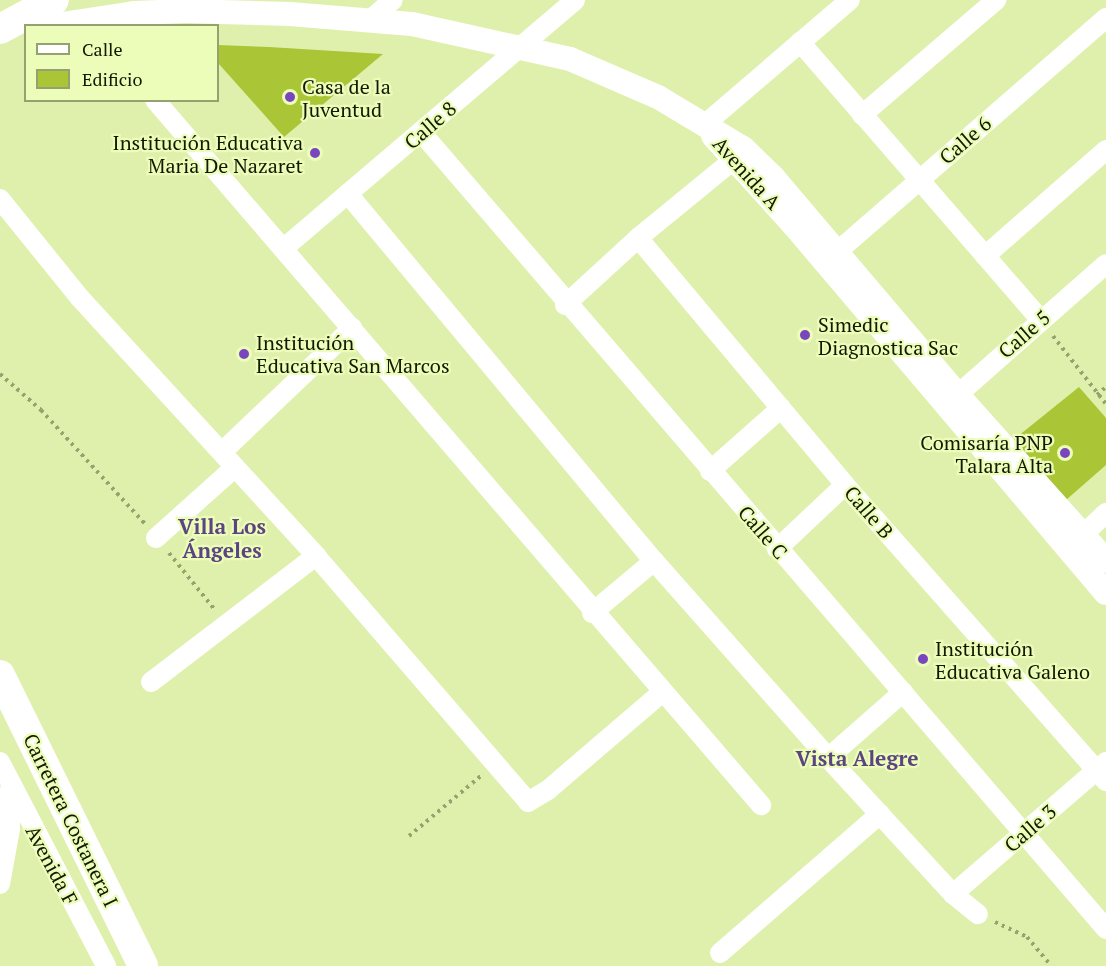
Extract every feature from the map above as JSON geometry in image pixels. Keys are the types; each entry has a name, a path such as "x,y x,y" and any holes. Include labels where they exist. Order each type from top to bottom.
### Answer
{"main road":[{"path":"0,29 54,0"},
{"name":"Carretera Costanera I","path":"0,675 143,966"}],"street":[{"path":"270,0 290,14"},
{"path":"370,20 393,0"},
{"name":"Calle 8","path":"284,248 575,0"},
{"path":"68,24 186,11 290,14 370,20 522,45 614,75 705,125 850,0"},
{"path":"862,115 996,0"},
{"name":"Calle 6","path":"833,258 1106,18"},
{"path":"0,37 24,31"},
{"path":"800,42 1041,320"},
{"path":"157,102 284,248 592,613 761,805"},
{"name":"Avenida A","path":"705,125 732,161 833,258"},
{"name":"Avenida A","path":"705,125 743,148 950,400 1076,542 1106,593"},
{"name":"Calle C","path":"421,132 565,304 1026,832 1106,929"},
{"path":"986,256 1106,150"},
{"path":"565,304 638,238 732,161"},
{"path":"348,195 654,561 828,758 953,894 978,914"},
{"path":"0,199 80,298 316,556 494,766 528,802 548,790 661,693"},
{"name":"Calle B","path":"638,238 845,485 1103,771"},
{"name":"Calle 5","path":"950,400 1106,264"},
{"path":"156,538 352,328"},
{"path":"710,471 781,408"},
{"path":"777,549 845,485"},
{"path":"1076,542 1106,513"},
{"name":"Avenida A","path":"1076,542 1106,561"},
{"path":"152,682 316,556"},
{"path":"592,613 654,561"},
{"path":"828,758 903,692"},
{"name":"Avenida F","path":"0,762 10,787 106,966"},
{"name":"Calle 3","path":"953,894 1103,771"},
{"path":"0,884 10,829 10,787"},
{"path":"720,953 880,814"}],"path":[{"path":"1041,320 1106,404"},
{"path":"0,375 82,451 226,625"},
{"path":"1097,394 1106,387"},
{"path":"409,836 494,766"},
{"path":"978,914 1027,937 1050,964"}],"building":[{"name":"Casa de la Juventud","path":"219,45 383,54 284,137 219,64"},
{"name":"Comisaría PNP Talara Alta","path":"1079,387 1106,418 1106,465 1066,500 1012,441"}],"place":[{"name":"Casa de la Juventud","path":"290,97"},
{"name":"Institución Educativa Maria De Nazaret","path":"315,153"},
{"name":"Simedic Diagnostica Sac","path":"805,335"},
{"name":"Institución Educativa San Marcos","path":"244,354"},
{"name":"Comisaría PNP Talara Alta","path":"1065,453"},
{"name":"Institución Educativa Galeno","path":"923,659"}],"district":[{"name":"Villa Los Ángeles","path":"222,538"},
{"name":"Vista Alegre","path":"857,758"}]}
